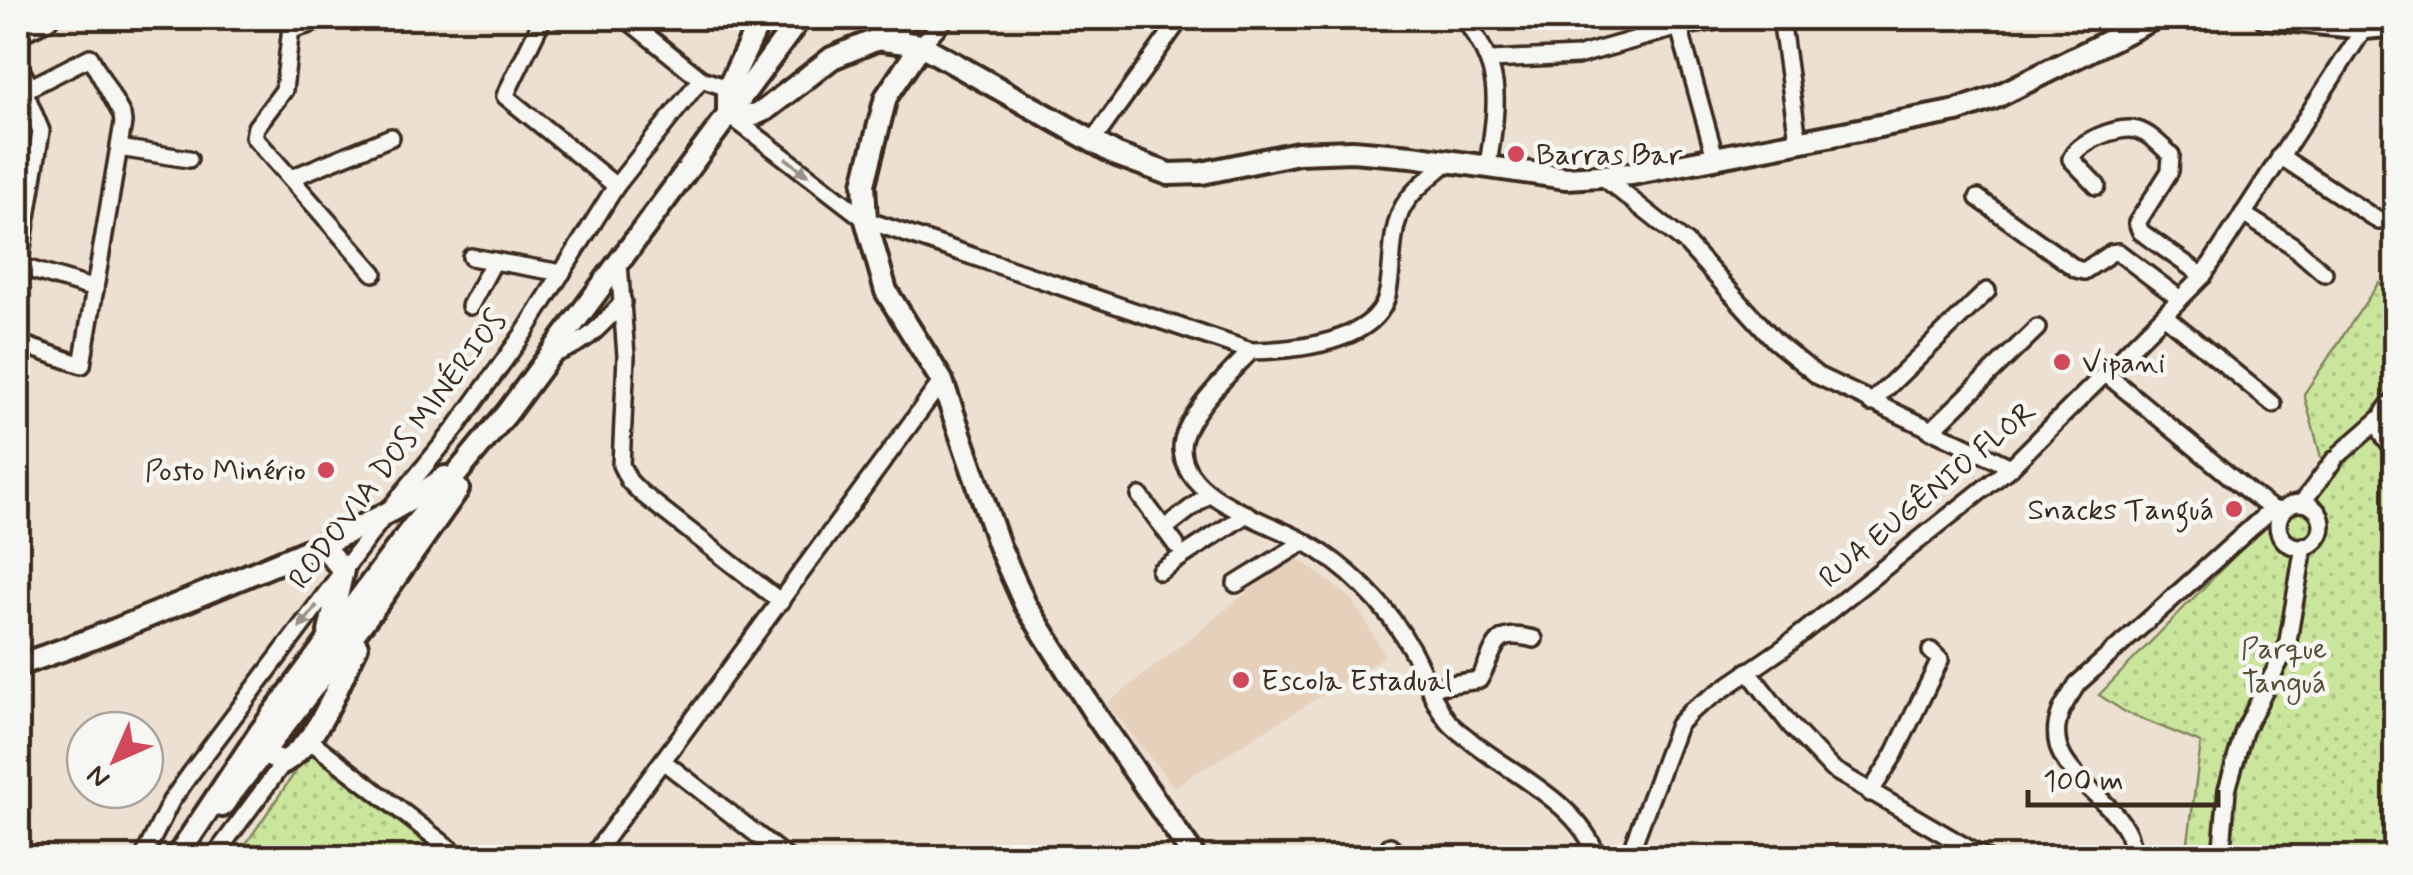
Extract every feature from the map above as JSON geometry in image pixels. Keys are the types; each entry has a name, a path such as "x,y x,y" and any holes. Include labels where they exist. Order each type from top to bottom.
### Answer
{"main road":[{"path":"18,32 46,18"},
{"path":"761,18 728,88 728,114 754,115 766,110 832,58 890,34 909,18"},
{"name":"RODOVIA DOS MINÉRIOS","path":"177,858 260,732 414,539 800,18"},
{"path":"920,18 921,44 893,83 882,109 864,184 866,220 886,291 942,381 998,546 1026,604 1094,714 1195,858"},
{"path":"876,40 921,44 1092,142 1151,169 1186,175 1322,151 1378,152 1566,178 1604,178 1978,104 2156,18"},
{"path":"2266,18 2396,25"},
{"name":"RODOVIA DOS MINÉRIOS","path":"177,858 240,784 378,604 414,539 475,451 507,413"},
{"path":"18,665 313,548 427,490 475,451"},
{"path":"388,511 414,539"},
{"path":"313,548 328,551 343,570 326,645"},
{"path":"240,784 284,762 308,739 378,604"},
{"path":"296,710 308,739"},
{"path":"260,732 262,754 284,762"}],"street":[{"path":"330,18 292,24 284,90 253,134 374,273"},
{"path":"543,18 506,96 616,186"},
{"path":"625,18 701,79 728,88"},
{"path":"921,44 946,18"},
{"path":"1092,142 1180,18"},
{"path":"1464,18 1491,60 1496,103 1488,166"},
{"path":"1491,60 1577,56 1678,26 1738,18"},
{"path":"1782,18 1798,140"},
{"name":"RUA EUGÊNIO FLOR","path":"1628,858 1678,725 1706,698 1782,649 2011,468 2203,276 2368,22"},
{"path":"1678,26 1714,157"},
{"path":"18,343 82,365 122,115 90,57 24,89"},
{"path":"18,64 41,131 19,266 95,289"},
{"name":"RODOVIA DOS MINÉRIOS","path":"143,858 190,773 388,511 455,429 524,334 616,186 701,79"},
{"path":"728,114 866,220 1252,352 1294,350 1339,338 1365,326 1383,306 1387,294 1393,238 1401,211 1449,160"},
{"path":"2097,186 2071,160 2078,148 2125,129 2138,130 2158,142 2171,156 2170,171 2137,223 2141,232 2203,276"},
{"path":"290,178 391,137"},
{"path":"119,148 188,159"},
{"path":"2280,156 2379,221"},
{"path":"1604,178 1686,242 1787,352 1818,376 2011,468"},
{"path":"1978,198 2076,269 2093,267 2118,252 2180,299"},
{"path":"2243,214 2292,245 2324,273"},
{"path":"471,257 562,274"},
{"path":"470,306 494,262"},
{"path":"619,263 626,356 621,466 629,481 781,602"},
{"path":"1871,403 1987,291"},
{"path":"549,356 578,346 623,302"},
{"path":"2164,315 2274,404"},
{"path":"1931,431 2037,328"},
{"path":"1252,352 1207,400 1188,427 1182,448 1191,474 1209,494 1304,542 1334,562 1374,597 1409,644 1448,722 1548,796 1575,823 1598,858"},
{"path":"2106,374 2277,510 2281,536 2289,544 2304,546 2319,536 2322,524 2318,512 2302,502"},
{"path":"592,858 942,381"},
{"path":"2133,858 2128,834 2060,755 2060,714 2077,684 2277,510 2302,502 2337,457 2381,418 2385,408 2396,399"},
{"path":"2381,418 2384,438 2396,450"},
{"path":"1164,529 1209,494"},
{"path":"1140,496 1176,545"},
{"path":"1160,571 1247,514"},
{"path":"1236,584 1304,542"},
{"path":"2221,858 2226,790 2244,731 2287,647 2304,546"},
{"path":"1430,687 1479,680 1494,645 1504,637 1513,634 1534,639"},
{"path":"1870,793 1894,755 1940,660 1930,651"},
{"path":"1748,672 1790,726 1832,769 1985,858"},
{"path":"308,739 462,858"},
{"path":"663,761 788,858"},
{"path":"214,858 284,762"}],"shaded area":[{"name":"Escola Estadual","path":"1294,555 1353,600 1385,656 1174,787 1107,704"}],"green space":[{"name":"Parque Tanguá","path":"2379,282 2396,302 2395,857 2186,857 2201,743 2125,712 2099,695 2323,465 2304,394"},
{"path":"309,752 443,857 245,858 239,854"}],"place":[{"name":"Barras Bar","path":"1516,154"},
{"name":"Vipani","path":"2062,362"},
{"name":"Posto Minério","path":"326,470"},
{"name":"Snacks Tanguá","path":"2234,509"},
{"name":"Escola Estadual","path":"1241,680"}]}
